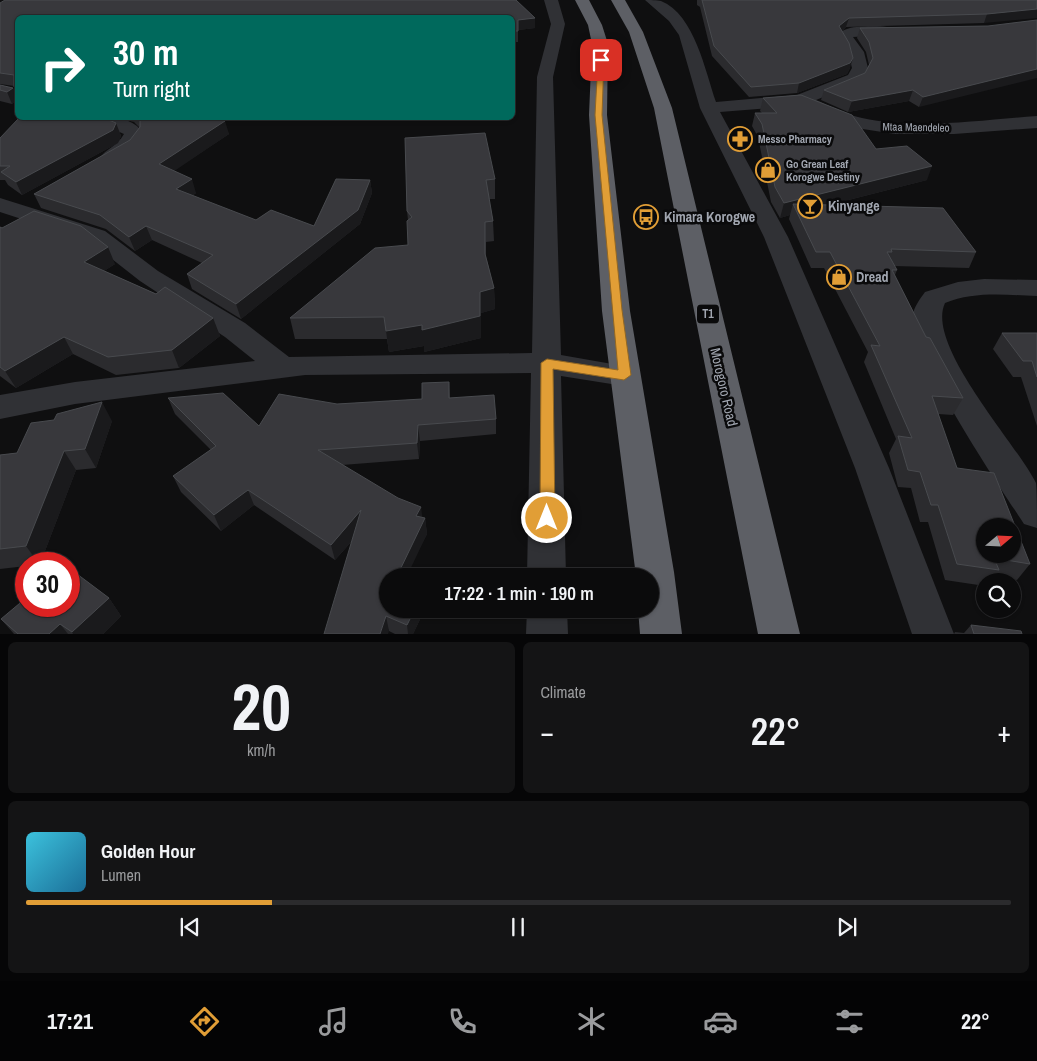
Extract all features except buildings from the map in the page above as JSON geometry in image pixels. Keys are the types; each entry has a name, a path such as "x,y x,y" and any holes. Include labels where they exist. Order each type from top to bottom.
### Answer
{"highway":[{"path":"582,0 595,25 600,44 598,115 616,310 624,375 655,572 661,634"},
{"name":"Morogoro Road","path":"618,0 636,32 663,108 779,634"}],"street":[{"path":"547,568 545,77 558,24 556,11 551,0"},
{"path":"652,0 674,18 686,36 709,108 776,237 872,468 933,634"},
{"path":"800,100 854,78 860,68 856,52 845,36 851,32 909,30"},
{"name":"Mtaa Maendeleo","path":"709,108 800,100 857,123 895,128 954,128 1037,122"},
{"path":"92,168 126,148 134,137 131,129 109,120"},
{"path":"9,207 40,197"},
{"path":"9,207 97,236 149,276 235,330 284,368"},
{"path":"1037,288 948,290 934,298 926,317 935,348 990,445 1037,513"},
{"path":"0,407 75,393 305,365 547,363 624,375"},
{"path":"547,618 547,634"}],"place":[{"name":"Messo Pharmacy","path":"740,139"},
{"name":"Go Grean Leaf Korogwe Destiny","path":"768,170"},
{"name":"Kinyange","path":"810,206"},
{"name":"Kimara Korogwe","path":"646,217"},
{"name":"Dread","path":"839,277"}],"route":[{"path":"547,518 547,363 624,375 598,115 601,60"}]}
